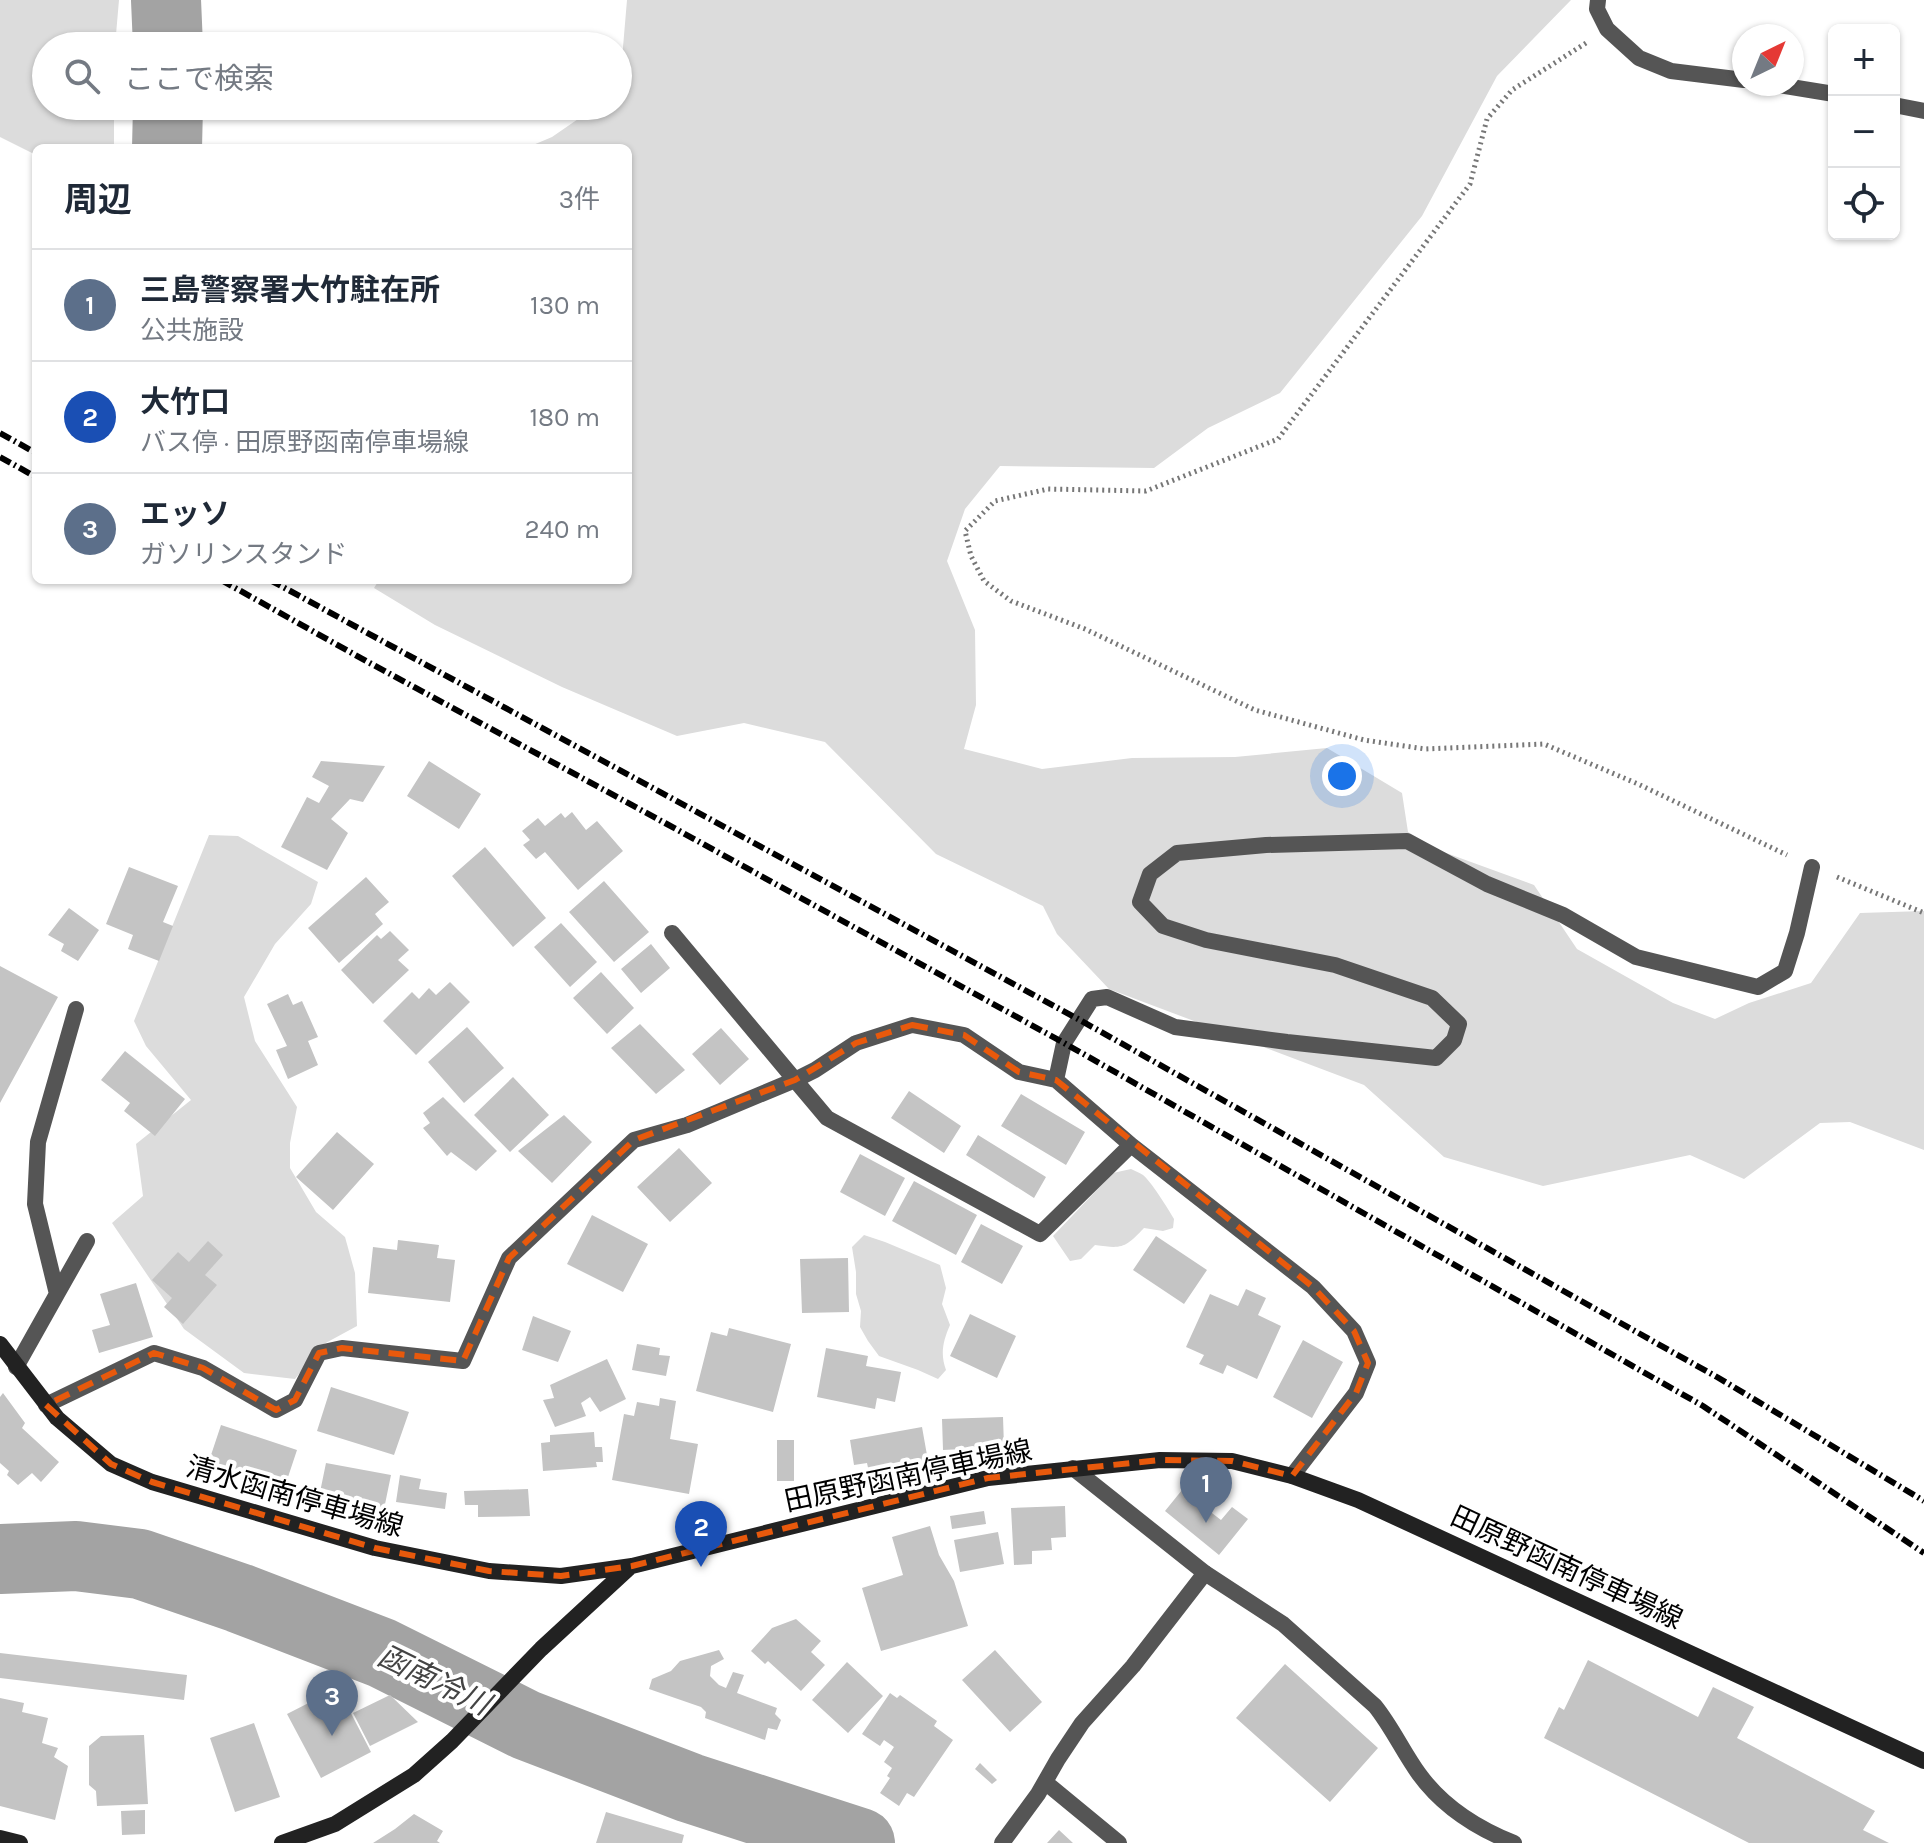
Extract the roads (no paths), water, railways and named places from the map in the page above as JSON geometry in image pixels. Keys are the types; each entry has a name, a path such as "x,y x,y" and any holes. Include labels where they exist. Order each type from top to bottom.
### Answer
{"main road":[{"name":"清水函南停車場線","path":"0,1344 57,1418 111,1464 152,1482 375,1548 489,1571 561,1576 632,1566"},
{"name":"田原野函南停車場線","path":"282,1843 335,1824 414,1775 452,1741 541,1649 632,1566 988,1478 1160,1460 1232,1461 1292,1476 1372,1507 1924,1761"},
{"path":"0,1838 20,1843"}],"street":[{"path":"1598,0 1597,9 1607,29 1639,58 1671,71 1732,79"},
{"path":"1804,89 1828,93"},
{"path":"1900,106 1924,111"},
{"path":"1056,1080 1064,1043 1078,1019 1092,999 1107,997 1175,1027 1287,1042 1436,1058 1454,1040 1459,1024 1432,998 1335,965 1206,940 1163,926 1140,902 1150,874 1177,853 1266,845 1407,841 1487,884 1563,915 1636,957 1758,987 1785,971 1812,867"},
{"path":"672,933 827,1118 1040,1234 1131,1145"},
{"path":"57,1294 35,1204 38,1142 76,1009"},
{"path":"46,1405 154,1353 203,1368 276,1410 295,1400 319,1353 342,1348 463,1361 509,1258 634,1140 687,1125 795,1080 856,1043 912,1025 964,1035 1019,1072 1056,1080 1131,1145 1313,1287 1354,1331 1368,1363 1356,1393 1292,1476"},
{"path":"16,1367 87,1241"},
{"path":"1073,1468 1205,1573 1283,1624 1375,1706 1437,1796 1461,1817 1514,1843"},
{"path":"1002,1843 1082,1723 1133,1666 1205,1573"},
{"path":"1045,1782 1119,1843"}],"waterway":[{"path":"166,0 167,32"},
{"path":"167,144 168,120"},
{"name":"函南冷川","path":"0,1559 76,1556 140,1564 382,1653 526,1725 690,1788 860,1843"}],"railway":[{"path":"0,433 32,451"},
{"path":"0,457 32,475"},
{"path":"228,584 1064,1043 1703,1406 1924,1553"},
{"path":"277,584 1078,1019 1717,1377 1924,1501"}],"place":[{"name":"三島警察署大竹駐在所","path":"1206,1523"},
{"name":"大竹口","path":"701,1567"},
{"name":"エッソ","path":"332,1736"}]}
